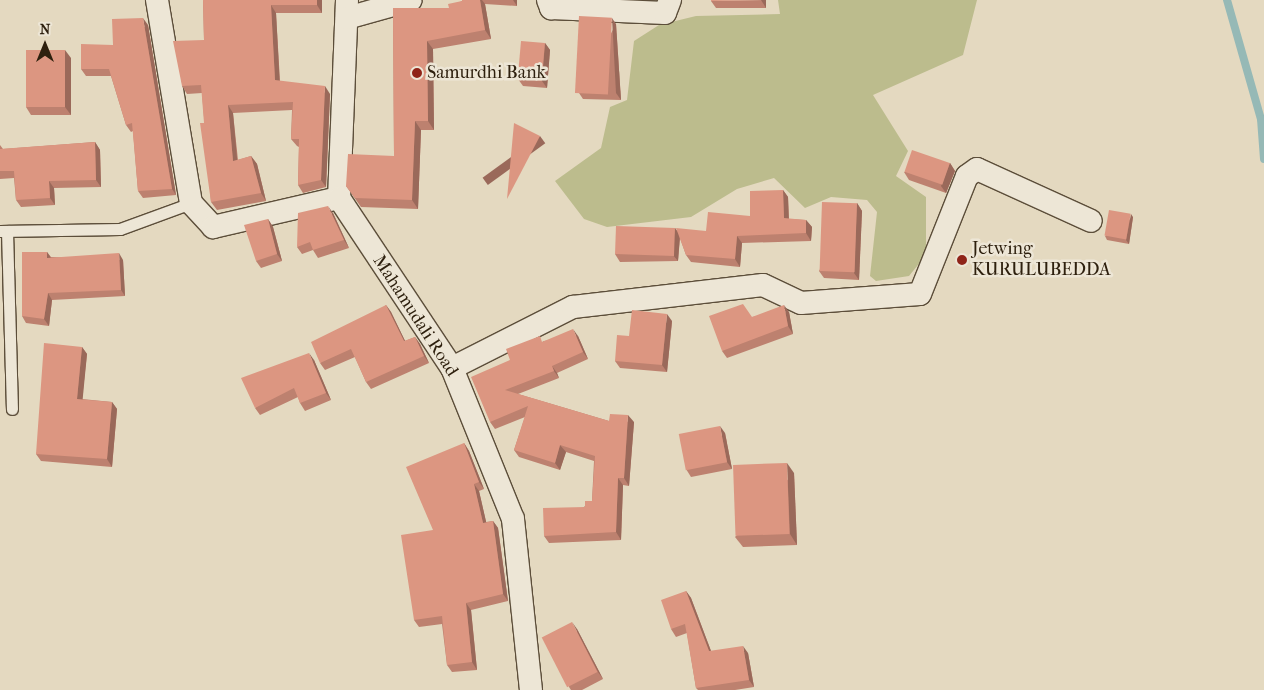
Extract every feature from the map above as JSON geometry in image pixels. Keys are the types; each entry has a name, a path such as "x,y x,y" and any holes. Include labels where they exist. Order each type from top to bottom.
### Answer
{"street":[{"path":"157,0 191,203 213,227 339,198 347,9 411,0"},
{"path":"548,0 551,8 665,14 670,0"},
{"path":"452,368 573,307 763,285 801,303 920,294 967,176 977,169 1091,221"},
{"name":"Mahamudali Road","path":"339,198 452,368 513,519 531,690"}],"lane":[{"path":"12,409 4,231 120,229 191,203"}],"green space":[{"path":"778,0 977,0 963,55 873,95 908,151 896,176 926,197 926,255 909,276 876,281 870,276 877,212 867,200 831,197 805,208 774,178 737,189 691,217 607,227 584,219 555,181 601,148 610,107 627,100 634,41 659,25 696,16 780,14"}],"building":[{"path":"203,0 317,0 317,5 271,5 275,80 325,86 321,180 298,185 299,139 291,139 293,102 228,105 233,161 251,156 261,193 211,202 200,123 204,123 201,85 182,86 173,41 204,40"},
{"path":"462,0 480,0 485,30 427,41 428,121 415,121 412,200 355,198 346,186 348,154 394,156 393,8 449,8 448,4"},
{"path":"711,0 761,0 711,1"},
{"path":"579,16 612,18 608,95 575,93"},
{"path":"143,18 172,189 138,191 132,123 126,125 109,69 81,69 81,44 113,45 112,19"},
{"path":"521,41 545,43 542,81 518,79"},
{"path":"26,50 65,50 65,107 26,107"},
{"path":"514,123 540,136 507,199"},
{"path":"95,142 96,180 49,181 50,198 16,200 14,171 0,171 0,149"},
{"path":"912,150 950,163 942,185 905,172"},
{"path":"783,190 784,218 806,220 806,233 737,236 735,259 686,255 676,228 706,231 708,212 750,216 750,191"},
{"path":"822,202 857,203 855,272 820,271"},
{"path":"328,206 344,240 313,250 310,242 297,247 298,213"},
{"path":"1109,210 1131,214 1126,239 1104,236"},
{"path":"268,219 277,254 256,261 244,225"},
{"path":"616,226 675,228 674,256 615,254"},
{"path":"22,252 47,252 47,258 119,253 121,290 48,293 44,319 22,316"},
{"path":"743,304 752,317 784,305 788,326 722,351 709,316"},
{"path":"386,305 404,341 415,337 424,356 366,382 351,349 320,363 311,342"},
{"path":"632,310 667,314 662,365 615,361 617,335 629,336"},
{"path":"573,329 583,352 552,366 554,371 505,390 609,421 610,414 628,415 624,478 618,478 616,532 544,536 543,508 585,507 585,501 592,501 595,456 560,445 555,463 514,450 528,406 490,422 471,377 510,360 506,349 540,336 542,342"},
{"path":"44,343 82,347 77,399 112,402 107,459 36,454"},
{"path":"309,353 326,393 300,403 294,388 255,408 241,378"},
{"path":"720,426 727,462 686,470 679,434"},
{"path":"464,443 479,482 474,484 483,523 493,521 503,594 466,603 472,662 447,665 442,616 414,620 401,535 433,530 406,467"},
{"path":"787,463 789,534 736,536 733,465"},
{"path":"686,591 709,651 743,646 749,680 696,688 685,624 671,629 661,600"},
{"path":"572,622 597,672 567,687 542,637"}],"waterway":[{"path":"1227,0 1261,119 1264,159"}],"place":[{"name":"Samurdhi Bank","path":"417,73"},
{"name":"Jetwing KURULUBEDDA","path":"962,260"}]}
